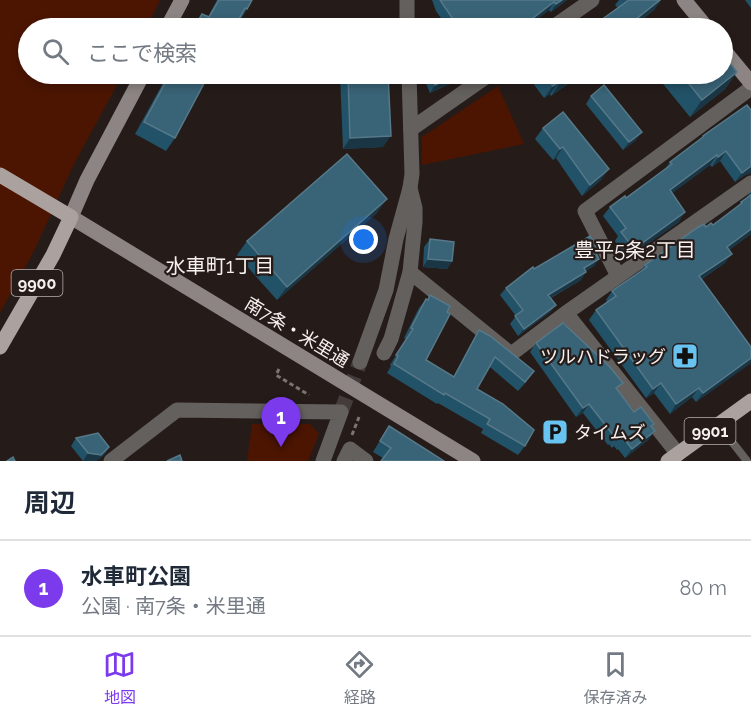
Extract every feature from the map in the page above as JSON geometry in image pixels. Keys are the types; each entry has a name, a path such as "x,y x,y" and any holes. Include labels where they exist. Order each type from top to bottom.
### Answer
{"main road":[{"path":"0,175 71,217"},
{"name":"9900","path":"0,347 53,255 71,217"},
{"name":"9901","path":"673,457 751,401"}],"street":[{"path":"172,18 182,0"},
{"path":"407,0 407,18"},
{"path":"566,18 592,0"},
{"path":"684,0 699,18"},
{"path":"733,60 751,83"},
{"path":"71,217 87,180 137,84"},
{"path":"360,362 387,290 396,239 410,188 412,174 409,84"},
{"path":"411,129 476,84"},
{"path":"618,276 585,211 751,88"},
{"path":"410,272 511,354 751,183"},
{"path":"384,353 391,339 410,272 415,208 410,188"},
{"name":"南7条・米里通","path":"71,217 473,461"},
{"path":"566,313 673,457"},
{"path":"111,461 177,410 341,412 323,461"},
{"path":"344,461 350,449 366,461"}],"lane":[{"path":"718,424 747,461"}],"path":[{"path":"279,369 276,375 310,396"},
{"path":"352,435 359,417"}],"shaded area":[{"path":"0,0 160,0 151,18 18,18 18,84 118,84 74,164 34,251 0,313"},
{"path":"498,86 524,144 422,165 422,137"},
{"path":"252,424 310,424 319,434 308,461 247,461"}],"building":[{"path":"219,0 252,0 240,18 200,18 202,14 209,17"},
{"path":"440,0 562,0 556,4 554,2 533,18 452,18"},
{"path":"629,0 660,0 638,18 604,18"},
{"path":"165,84 204,84 175,138 144,122"},
{"path":"348,84 388,84 391,136 350,138"},
{"path":"689,84 722,84 702,100"},
{"path":"604,85 642,132 629,142 591,96"},
{"path":"747,105 751,110 751,166 742,173 726,151 718,157 717,155 670,190 685,212 634,249 621,232 626,228 610,207 672,164 670,162 703,136"},
{"path":"563,112 609,169 590,185 563,147 560,149 543,128"},
{"path":"347,154 387,199 287,287 247,241"},
{"path":"751,195 751,229 727,247 732,254 699,276 751,347 751,358 703,393 699,388 676,404 661,383 653,389 596,310 616,296 612,291 647,267 645,265 697,228 704,224 706,227 711,223 713,225"},
{"path":"590,236 599,251 596,253 599,259 584,268 586,272 548,295 556,305 524,329 515,316 523,310 506,288 533,267 534,269"},
{"path":"430,239 454,242 452,261 428,259"},
{"path":"430,295 450,306 447,312 450,314 426,360 454,377 479,330 534,371 525,382 495,357 477,389 503,404 534,430 525,446 487,424 490,419 445,393 444,395 394,364 398,356 396,355 413,329 411,328"},
{"path":"563,323 609,366 623,383 616,388 634,412 641,407 654,424 651,426 655,431 632,449 621,437 618,439 614,436 589,404 583,408 536,343"},
{"path":"389,426 444,461 381,461 391,448 380,441"},
{"path":"98,433 109,447 101,455 88,453 76,438"},
{"path":"180,455 182,461 167,461"}],"tunnel":[{"path":"341,412 360,362"}],"place":[{"name":"ツルハドラッグ","path":"685,356"},
{"name":"タイムズ","path":"555,432"},
{"name":"水車町公園","path":"281,447"}],"district":[{"name":"豊平5条2丁目","path":"635,250"},
{"name":"水車町1丁目","path":"220,266"}]}
